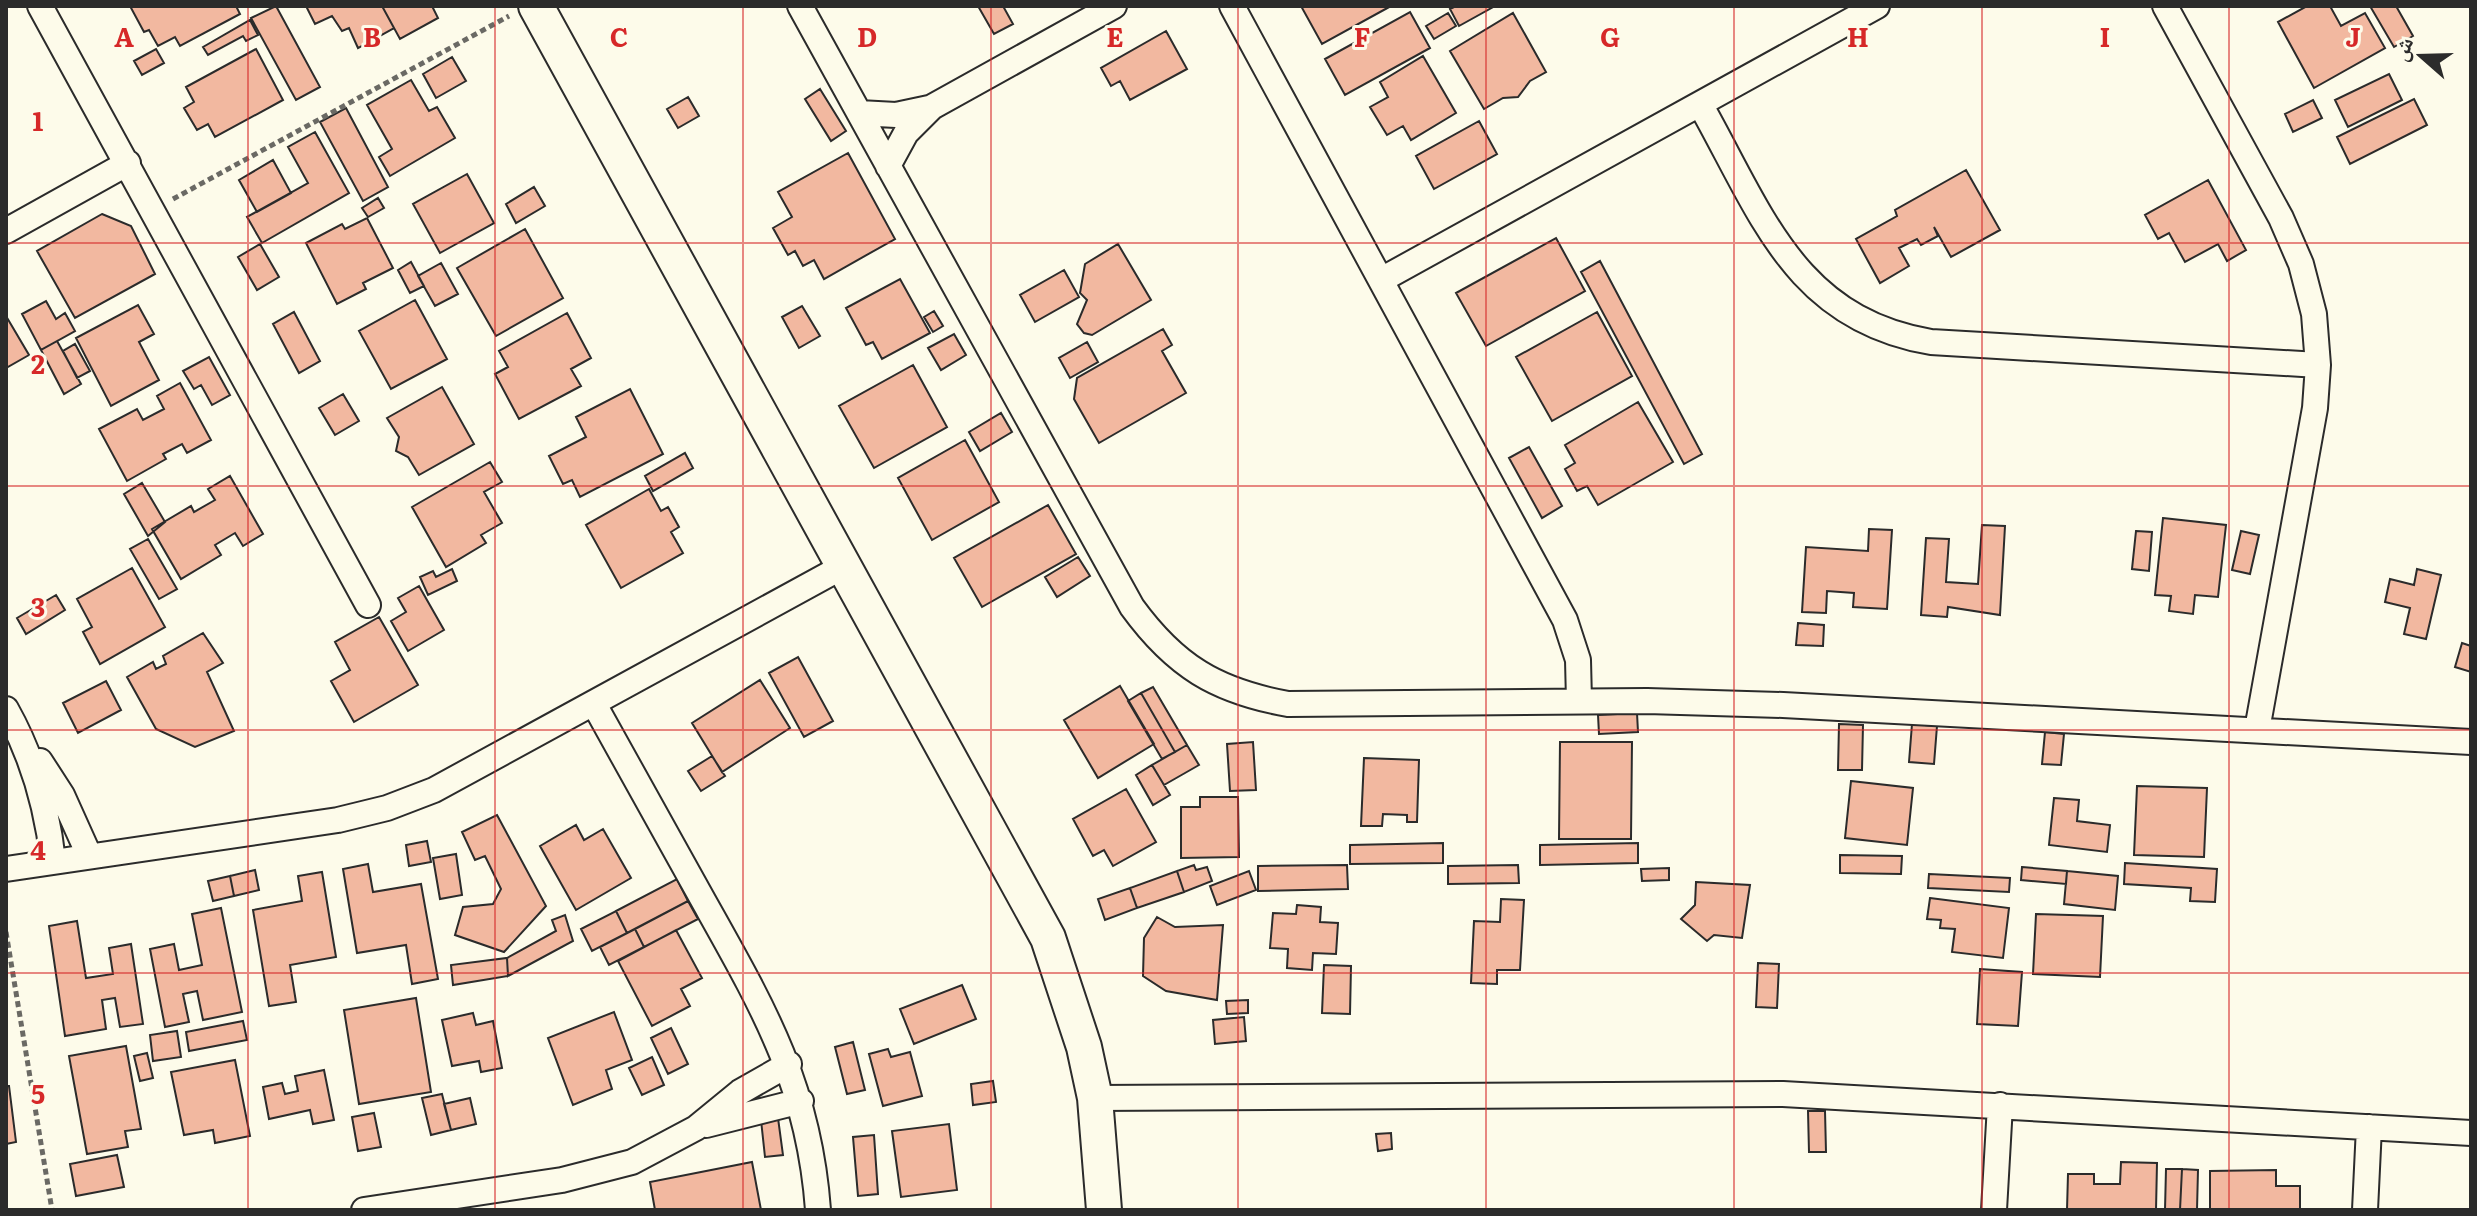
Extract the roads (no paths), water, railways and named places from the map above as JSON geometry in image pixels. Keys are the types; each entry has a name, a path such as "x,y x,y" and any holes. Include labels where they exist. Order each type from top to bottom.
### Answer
{"street":[{"path":"40,6 368,605"},
{"path":"800,6 1132,607 1155,638 1183,663 1215,684 1251,697 1288,704 1579,701 1783,705 2471,742"},
{"path":"888,166 906,133 932,107 1114,6"},
{"path":"1232,6 1565,620 1578,660 1579,701"},
{"path":"1381,280 1877,6"},
{"path":"2165,6 2281,218 2301,264 2314,314 2318,365 2315,408 2257,730"},
{"path":"525,10 844,566 1048,938 1084,1047 1095,1098 1104,1210"},
{"path":"1700,104 1796,270 1834,306 1880,330 1931,342 2318,365"},
{"path":"859,113 896,115 932,107"},
{"path":"6,231 128,163"},
{"path":"6,869 338,820 387,808 434,790 844,566"},
{"path":"594,704 763,1008 789,1064 801,1101 818,1210"},
{"path":"6,709 23,740 62,795 89,855"},
{"path":"23,740 43,800 53,861"},
{"path":"364,1210 598,1173 665,1147 696,1128 740,1092 789,1064"},
{"path":"1095,1098 1675,1092 2000,1105 2471,1133"},
{"path":"696,1128 748,1112 801,1101"},
{"path":"1994,1210 2000,1105"},
{"path":"2365,1210 2369,1127"}]}
